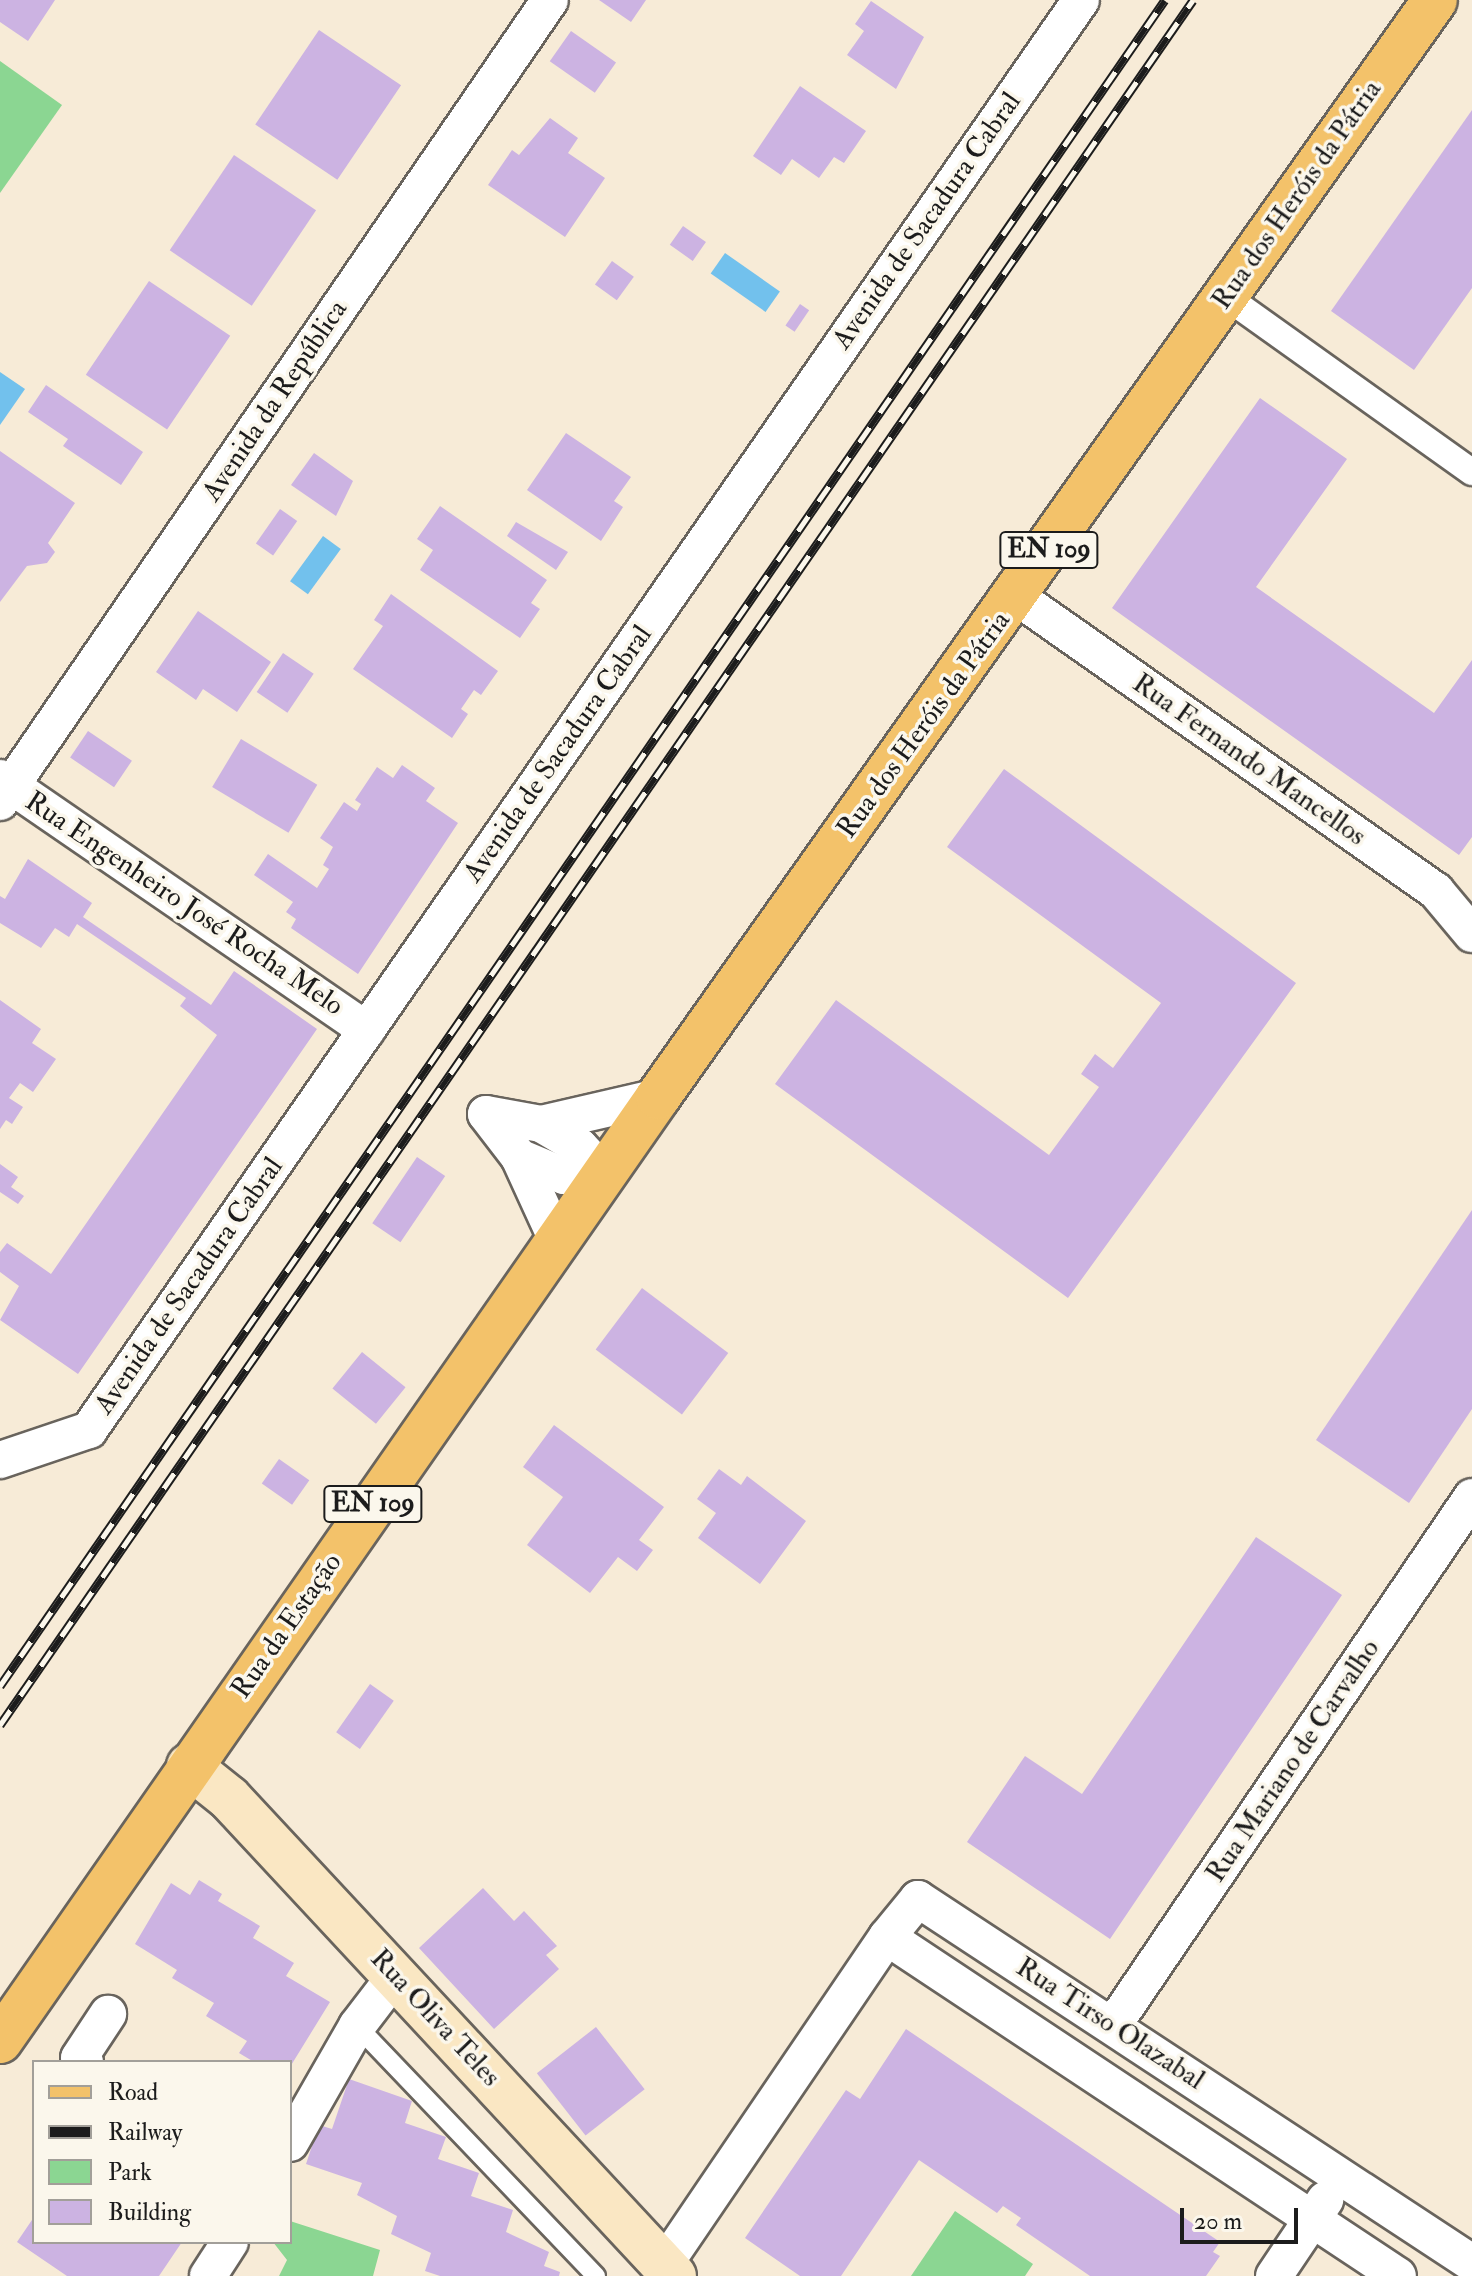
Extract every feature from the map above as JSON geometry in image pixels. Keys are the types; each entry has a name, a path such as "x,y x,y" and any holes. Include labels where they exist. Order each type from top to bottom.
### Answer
{"main road":[{"name":"Rua dos Heróis da Pátria","path":"605,1174 1017,597 1435,0"},
{"name":"Rua da Estação","path":"0,2041 605,1174"},
{"name":"Rua Oliva Teles","path":"189,1766 229,1798 669,2271"}],"street":[{"name":"Avenida da República","path":"4,789 550,0"},
{"name":"Avenida de Sacadura Cabral","path":"0,1460 89,1430 1081,0"},
{"path":"1225,296 1472,472"},
{"name":"Rua Fernando Mancellos","path":"1017,597 1436,891 1472,934"},
{"name":"Rua Engenheiro José Rocha Melo","path":"4,789 367,1030"},
{"path":"541,1124 658,1097"},
{"path":"558,1242 519,1157 486,1114 541,1124 580,1147 605,1174"},
{"path":"519,1157 564,1176 605,1174"},
{"name":"Rua Mariano de Carvalho","path":"1114,2024 1472,1497"},
{"name":"Rua Tirso Olazabal","path":"669,2271 887,1937 918,1899 1114,2024 1341,2180 1472,2263"},
{"name":"Rua Tirso Olazabal","path":"887,1937 1398,2276"},
{"path":"292,2140 357,2026 396,1975"},
{"path":"82,2060 79,2058 108,2014"},
{"path":"1274,2276 1341,2180"},
{"path":"208,2276 229,2244"}],"lane":[{"path":"357,2026 596,2276"}],"green space":[{"path":"0,61 62,105 0,193"},
{"path":"955,2211 1033,2264 1025,2276 911,2276"},
{"path":"292,2222 380,2250 373,2276 279,2276 287,2260 275,2244 292,2244"}],"water":[{"path":"725,253 780,291 766,312 711,273"},
{"path":"0,372 25,389 0,425"},
{"path":"323,536 341,549 308,594 290,581"}],"building":[{"path":"0,0 55,0 28,41 0,22"},
{"path":"599,0 646,0 631,22"},
{"path":"871,1 924,37 896,89 847,55 864,31 855,24"},
{"path":"319,30 401,85 337,180 255,125"},
{"path":"571,31 616,63 595,93 550,61"},
{"path":"800,86 866,131 844,163 834,157 819,178 792,159 781,175 753,156"},
{"path":"1472,110 1472,288 1414,370 1331,311"},
{"path":"550,118 578,138 568,153 605,178 565,237 488,185 512,150 519,155"},
{"path":"234,155 316,210 252,306 170,250"},
{"path":"683,226 706,242 693,261 670,245"},
{"path":"612,261 634,277 617,300 595,284"},
{"path":"149,281 230,336 167,429 86,375"},
{"path":"800,304 809,310 795,332 785,326"},
{"path":"46,385 143,452 121,485 63,446 68,439 28,412"},
{"path":"1260,398 1347,459 1256,587 1434,713 1472,660 1472,837 1459,855 1112,608"},
{"path":"566,433 631,477 614,501 623,507 601,541 527,490"},
{"path":"0,451 75,503 48,543 55,552 47,563 27,566 0,602"},
{"path":"314,453 353,481 336,516 291,485"},
{"path":"440,506 547,580 531,603 540,609 520,638 420,570 433,550 417,539"},
{"path":"280,509 297,521 273,555 256,543"},
{"path":"516,522 568,552 556,570 507,536"},
{"path":"391,594 498,671 481,695 474,690 461,709 468,714 452,738 353,669 383,626 374,620"},
{"path":"198,611 271,662 237,712 203,689 196,700 156,672"},
{"path":"283,653 314,674 287,713 257,692"},
{"path":"88,731 132,761 114,787 70,758"},
{"path":"241,739 317,785 288,833 212,787"},
{"path":"402,765 435,788 426,801 458,823 358,974 291,928 296,919 286,912 293,902 254,875 268,854 317,888 329,869 323,865 333,847 320,838 344,802 357,811 361,804 355,800 377,767 393,778"},
{"path":"1004,769 1296,983 1068,1298 775,1084 836,1000 1049,1155 1099,1087 1081,1074 1095,1054 1113,1068 1161,1003 947,847"},
{"path":"28,859 92,903 83,917 211,1005 234,971 317,1029 78,1374 0,1320 19,1286 0,1272 0,1252 7,1243 51,1274 217,1035 180,1006 186,998 77,924 69,937 55,928 41,948 0,923 0,896 5,899"},
{"path":"0,1000 41,1029 32,1043 56,1059 33,1092 20,1083 9,1098 23,1107 12,1124 6,1120 0,1129"},
{"path":"417,1157 445,1176 400,1242 372,1223"},
{"path":"0,1164 18,1177 11,1187 24,1196 18,1204 0,1192"},
{"path":"1472,1210 1472,1409 1409,1503 1316,1440"},
{"path":"642,1288 728,1353 682,1414 596,1349"},
{"path":"362,1352 406,1387 376,1424 332,1389"},
{"path":"554,1425 664,1507 639,1540 653,1550 637,1571 618,1557 590,1593 527,1545 563,1497 523,1467"},
{"path":"279,1459 309,1480 292,1505 262,1484"},
{"path":"719,1469 741,1485 747,1476 806,1521 760,1584 698,1538 716,1513 697,1499"},
{"path":"1256,1537 1342,1595 1110,1939 967,1842 1025,1756 1082,1794"},
{"path":"370,1684 394,1701 360,1749 336,1732"},
{"path":"199,1880 222,1894 218,1901 260,1926 253,1938 294,1963 286,1976 330,2002 292,2064 292,2060 251,2060 239,2053 247,2041 206,2016 214,2003 172,1978 177,1970 135,1944 171,1883 190,1895"},
{"path":"483,1888 514,1921 524,1911 557,1946 546,1955 559,1969 494,2029 419,1948"},
{"path":"596,2027 645,2089 586,2135 537,2073"},
{"path":"906,2029 1220,2242 1213,2252 1220,2256 1206,2276 1090,2276 1016,2225 1021,2218 1003,2206 997,2213 919,2160 841,2276 800,2276 745,2238 846,2090 860,2099"},
{"path":"349,2079 412,2101 405,2123 446,2137 438,2159 479,2173 471,2196 513,2210 506,2232 549,2252 544,2266 560,2272 559,2276 440,2276 425,2271 431,2253 391,2234 397,2216 357,2195 362,2183 306,2164 319,2125 332,2129"},
{"path":"32,2220 32,2244 181,2244 159,2276 67,2276 17,2242"}],"railway":[{"path":"0,1686 1165,0"},
{"path":"0,1725 1193,0"}]}
